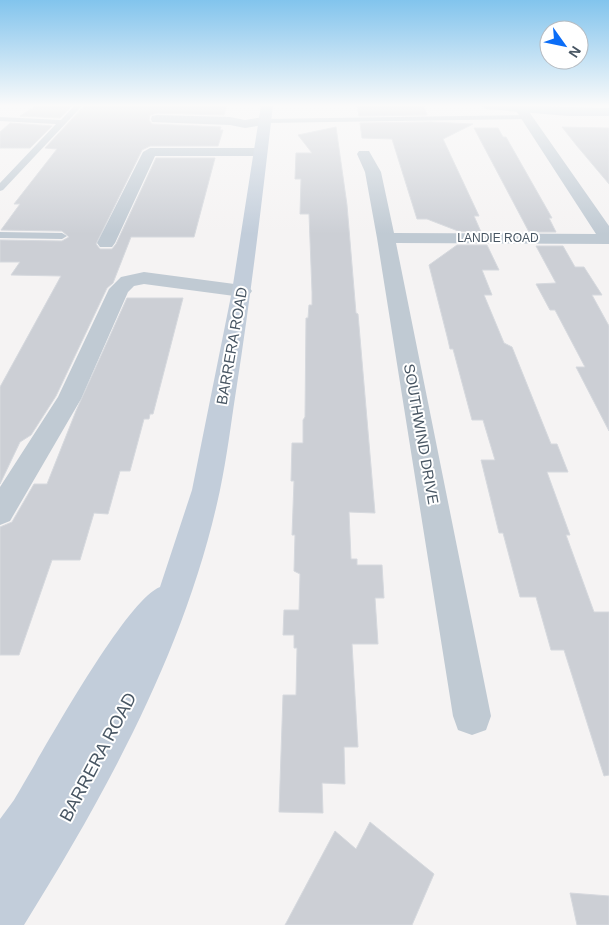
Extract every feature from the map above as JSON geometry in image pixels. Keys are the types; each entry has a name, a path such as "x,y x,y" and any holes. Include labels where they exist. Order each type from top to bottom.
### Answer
{"street":[{"name":"BARRERA ROAD","path":"0,921 64,822 151,655 178,583 206,490 242,291 259,148"},
{"path":"548,148 609,239"},
{"path":"106,243 150,152 259,152"},
{"name":"SOUTHWIND DRIVE","path":"364,154 373,172 386,238 472,716"},
{"name":"LANDIE ROAD","path":"386,238 609,239"},
{"path":"0,512 69,399 119,289 128,281 144,278 242,291"},
{"name":"BARRERA ROAD","path":"0,856 29,815 128,645 178,583"}],"lane":[{"path":"0,188 37,148"},
{"path":"0,235 62,236"}],"building":[{"path":"47,148 146,148 142,150 96,244 100,249 112,249 116,244 156,158 215,158 194,237 131,237 113,283 107,288 56,396 31,435 20,442 0,484 0,387 61,276 11,275 20,262 0,262 0,240 62,241 69,237 62,231 1,230 20,204 14,204 57,149"},
{"path":"308,148 339,148 347,205 356,313 358,314 375,513 349,512 351,559 357,559 357,565 382,565 384,598 375,598 378,644 352,644 358,747 344,747 345,784 322,783 323,813 279,812 283,695 296,695 297,648 294,648 294,635 283,635 284,610 299,610 300,574 294,571 295,535 292,535 294,481 291,481 292,443 303,443 306,318 308,318 309,305 312,305 309,214 300,214 301,179 295,179 296,153 312,153"},
{"path":"395,148 447,148 479,216 474,216 481,232 458,231 427,219 417,219"},
{"path":"485,148 512,148 552,218 549,218 556,232 529,232"},
{"path":"579,148 609,148 609,184"},
{"path":"457,245 487,245 499,270 482,270 492,295 484,295 504,343 512,347 551,444 557,444 568,472 547,472 570,535 566,535 594,612 609,612 609,775 604,776 564,650 551,650 536,597 520,597 503,533 499,533 481,460 495,460 483,420 472,420 453,349 450,349 429,265"},
{"path":"536,246 563,246 575,267 584,267 602,295 592,295 609,326 609,431 576,367 585,367 555,310 550,310 536,284 556,283"},
{"path":"127,298 183,298 153,414 150,414 149,419 144,419 130,471 120,471 108,514 94,513 80,560 52,560 19,655 0,655 0,527 12,522 34,484 47,484 76,411"},
{"path":"370,822 434,874 412,925 285,925 335,831 356,849"},
{"path":"570,893 609,896 609,925 577,925"}]}
